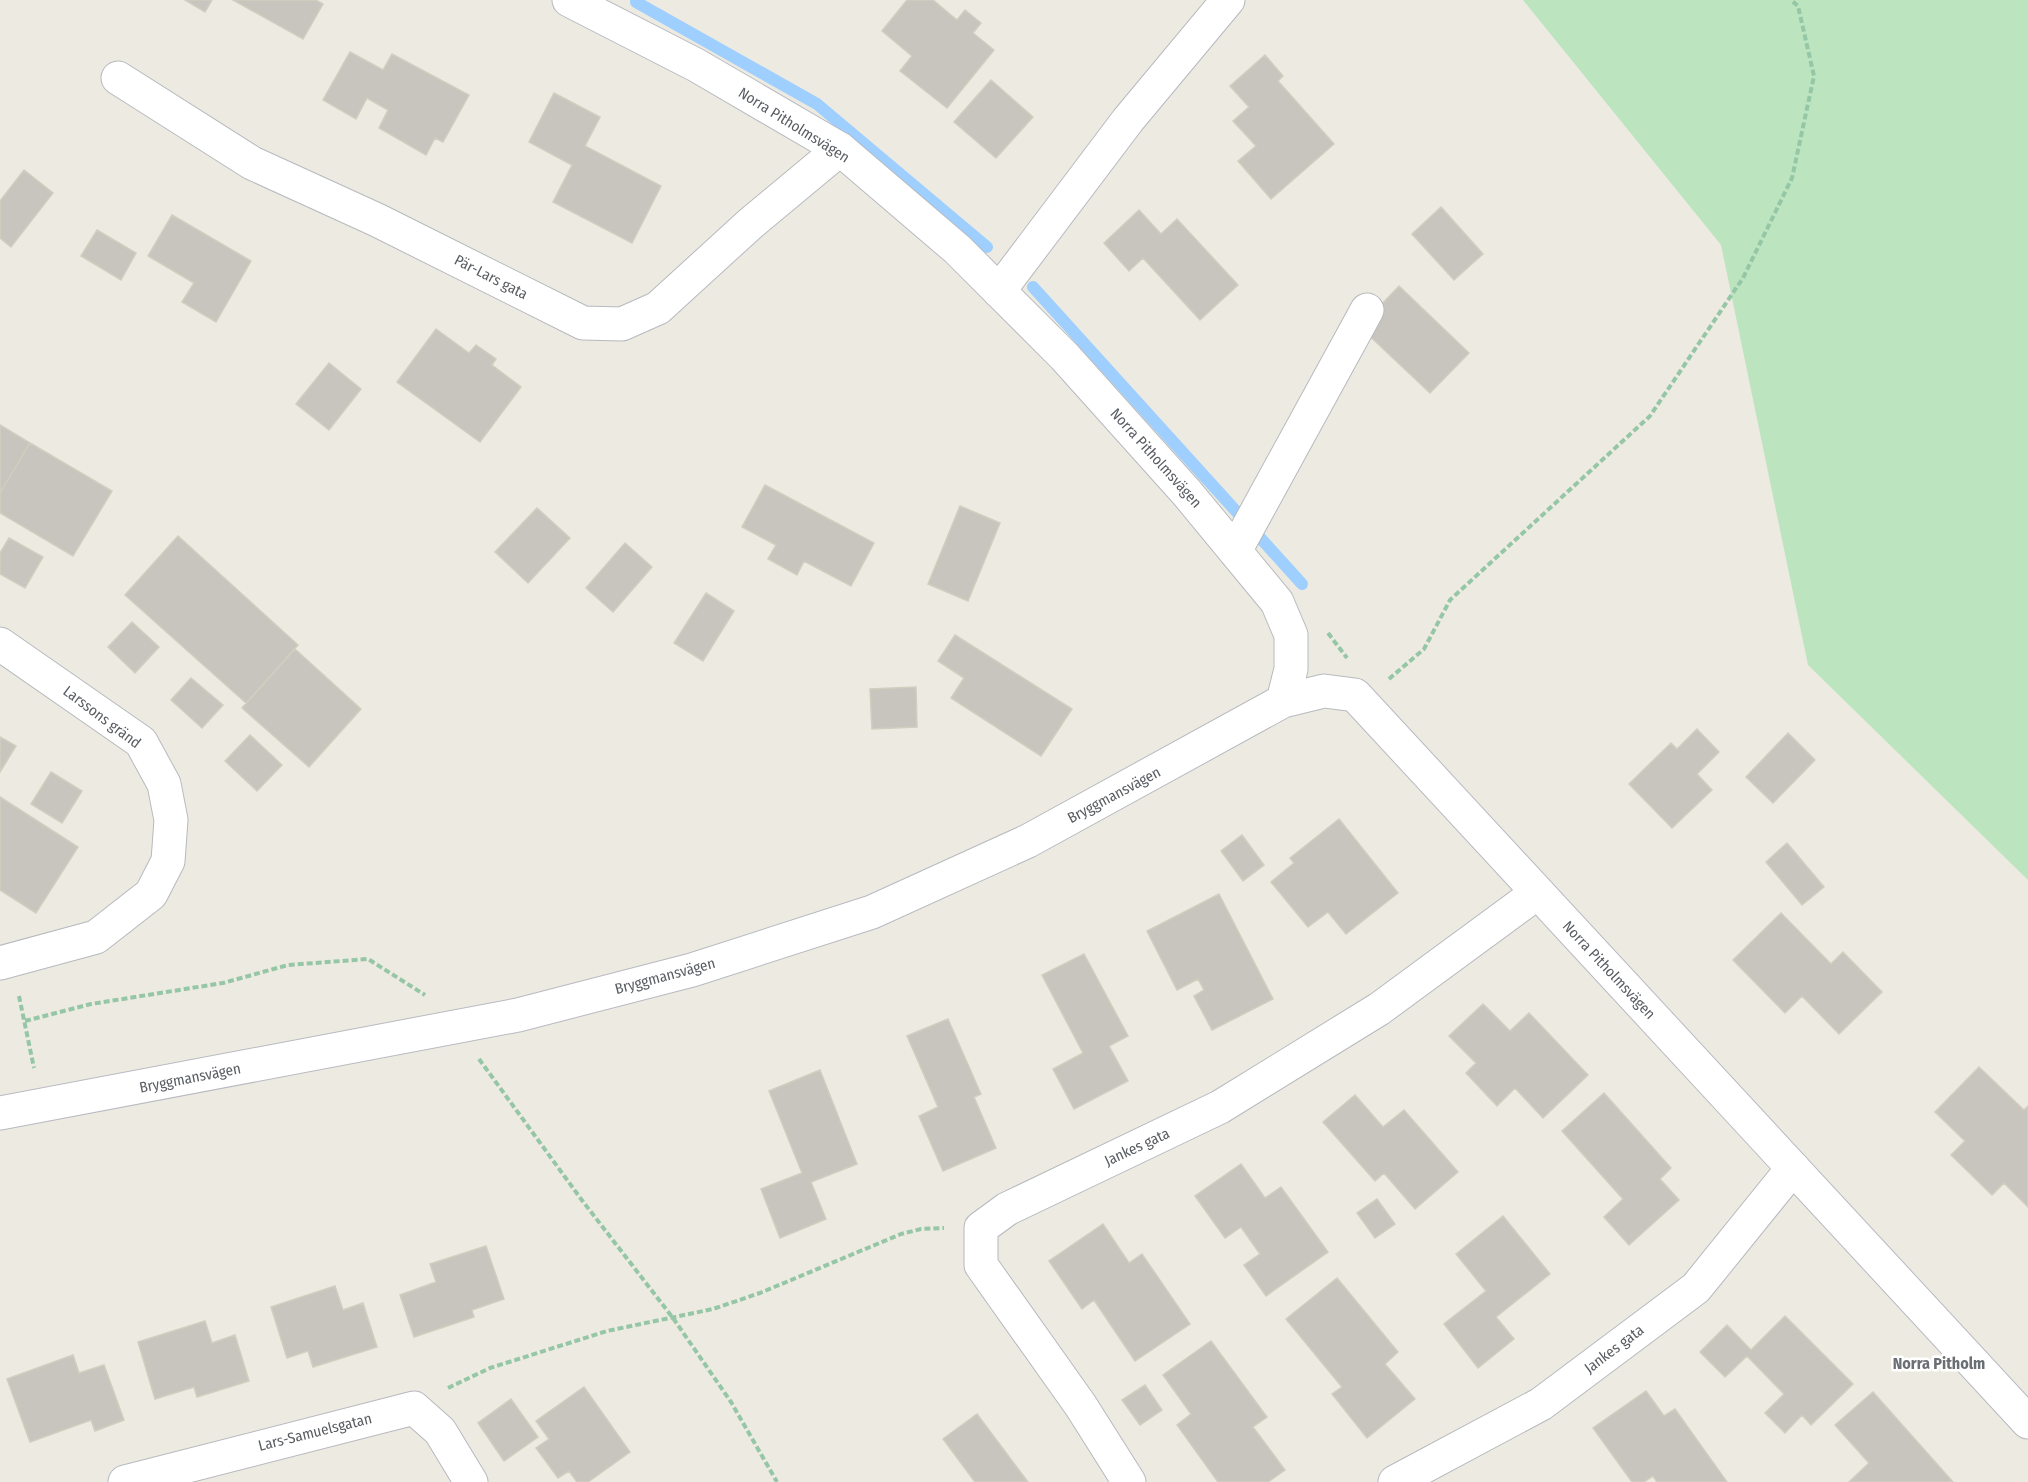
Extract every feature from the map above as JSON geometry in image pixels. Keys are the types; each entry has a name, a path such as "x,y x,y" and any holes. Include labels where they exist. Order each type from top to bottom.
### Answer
{"street":[{"path":"999,291 1128,120 1228,0"},
{"name":"Norra Pitholmsvägen","path":"589,4 840,150 957,249 999,291 1080,374 1187,493 1277,602 1291,635 1291,669 1283,701"},
{"name":"Pär-Lars gata","path":"118,78 252,163 377,220 583,323 622,324 658,308 750,224 840,150"},
{"path":"1235,551 1367,310"},
{"name":"Larssons gränd","path":"0,644 141,742 164,784 171,820 168,861 151,894 96,937 2,963"},
{"path":"1283,701 1324,691 1355,694"},
{"name":"Norra Pitholmsvägen","path":"1355,694 2028,1422"},
{"name":"Bryggmansvägen","path":"0,1113 467,1038 518,1015 692,970 872,912 1028,841 1283,701"},
{"name":"Jankes gata","path":"981,1228 1006,1209 1220,1107 1379,1010 1537,893"},
{"name":"Jankes gata","path":"1395,1482 1541,1404 1696,1288 1793,1168"},
{"path":"981,1228 981,1265 1081,1406 1129,1482"},
{"path":"414,1408 440,1431 471,1482"},
{"name":"Lars-Samuelsgatan","path":"125,1482 414,1408"}],"path":[{"path":"1355,694 1396,676 1424,649 1450,600 1650,416 1743,278 1791,178 1814,76 1798,6 1791,0"},
{"path":"25,1021 91,1004 224,982 288,965 368,959 415,986 467,1038 581,1199 673,1318 730,1402 777,1482"},
{"path":"2,963 15,984 42,1106"},
{"path":"414,1408 490,1368 607,1332 713,1309 760,1293 902,1234 921,1229 981,1228"}],"green space":[{"path":"1523,0 2028,0 2028,880 1808,665 1721,245"}],"building":[{"path":"185,0 212,0 205,12"},
{"path":"233,0 316,0 323,4 303,39"},
{"path":"907,0 933,0 957,20 965,10 981,23 973,33 994,50 947,108 900,71 912,56 882,31"},
{"path":"350,52 383,70 392,54 469,95 443,142 435,138 426,155 379,128 388,110 367,98 356,119 323,100"},
{"path":"1265,55 1283,76 1278,81 1334,144 1271,199 1238,161 1256,146 1233,121 1249,107 1230,86"},
{"path":"991,80 1033,117 996,158 954,122"},
{"path":"554,93 600,117 585,146 661,186 632,243 553,202 572,165 529,142"},
{"path":"24,170 53,193 11,247 0,238 0,201"},
{"path":"1441,207 1483,254 1454,280 1412,234"},
{"path":"1139,210 1161,234 1177,219 1238,285 1200,320 1143,258 1129,271 1104,243"},
{"path":"172,215 251,261 216,322 182,302 194,283 148,256"},
{"path":"97,230 136,253 121,280 81,256"},
{"path":"1399,286 1469,353 1430,393 1360,327"},
{"path":"436,329 469,353 476,345 496,359 492,365 521,387 480,442 397,382"},
{"path":"329,363 361,389 329,430 296,404"},
{"path":"0,425 30,443 0,493"},
{"path":"30,443 112,491 73,556 0,513 0,493"},
{"path":"765,485 874,543 851,586 804,561 797,575 768,559 776,545 742,527"},
{"path":"960,506 1000,523 968,601 928,584"},
{"path":"537,508 570,538 528,583 495,552"},
{"path":"178,536 298,645 246,703 125,595"},
{"path":"9,538 43,557 25,588 0,574 0,553"},
{"path":"625,543 652,567 613,612 586,588"},
{"path":"706,593 734,611 703,661 674,643"},
{"path":"132,622 159,647 135,673 108,647"},
{"path":"955,635 1072,709 1041,756 951,698 964,678 938,661"},
{"path":"295,649 361,709 309,767 242,708"},
{"path":"191,678 223,705 202,728 171,700"},
{"path":"916,687 917,727 872,729 870,689"},
{"path":"1697,729 1719,752 1697,774 1712,790 1672,828 1629,784 1671,743 1677,749"},
{"path":"1788,733 1815,760 1773,803 1746,777"},
{"path":"250,735 282,765 257,791 225,761"},
{"path":"0,737 16,746 0,772"},
{"path":"51,772 82,791 62,823 31,804"},
{"path":"0,797 78,847 36,913 0,890"},
{"path":"1339,819 1398,893 1346,934 1328,912 1308,927 1271,882 1294,863 1290,858"},
{"path":"1242,835 1264,865 1243,881 1221,851"},
{"path":"1787,843 1824,887 1802,905 1766,862"},
{"path":"1219,894 1273,999 1212,1030 1194,996 1204,990 1198,979 1177,990 1147,931"},
{"path":"1781,913 1831,964 1843,952 1882,992 1839,1034 1802,996 1785,1013 1733,960"},
{"path":"1084,954 1128,1036 1109,1046 1128,1081 1074,1109 1053,1069 1083,1053 1042,975"},
{"path":"1483,1004 1510,1031 1529,1013 1588,1075 1543,1118 1515,1088 1497,1106 1466,1073 1476,1063 1449,1036"},
{"path":"948,1019 981,1094 974,1097 996,1148 943,1171 919,1116 938,1107 907,1036"},
{"path":"1979,1067 2024,1110 2028,1106 2028,1207 2004,1183 1992,1195 1951,1155 1965,1141 1935,1112"},
{"path":"820,1070 857,1164 811,1182 826,1219 780,1238 761,1189 802,1173 769,1091"},
{"path":"1604,1093 1671,1168 1660,1179 1679,1200 1629,1245 1604,1217 1623,1199 1562,1131"},
{"path":"1355,1095 1383,1127 1404,1110 1458,1172 1415,1209 1384,1173 1375,1181 1323,1122"},
{"path":"1241,1164 1265,1198 1281,1187 1328,1252 1266,1296 1244,1265 1260,1254 1241,1227 1225,1238 1195,1196"},
{"path":"1377,1199 1395,1224 1375,1238 1357,1213"},
{"path":"1503,1216 1550,1274 1496,1317 1514,1339 1478,1368 1444,1324 1486,1291 1456,1254"},
{"path":"1103,1224 1129,1263 1142,1254 1190,1324 1135,1361 1094,1300 1082,1309 1049,1261"},
{"path":"486,1246 504,1299 472,1310 474,1317 414,1337 400,1295 436,1282 430,1264"},
{"path":"1337,1278 1398,1352 1385,1364 1415,1399 1367,1438 1332,1394 1342,1387 1286,1319"},
{"path":"335,1286 343,1310 363,1303 377,1347 313,1367 308,1351 287,1358 271,1307"},
{"path":"1785,1316 1853,1384 1811,1425 1802,1415 1785,1433 1765,1413 1784,1394 1747,1356 1725,1377 1700,1352 1727,1325 1751,1350"},
{"path":"205,1321 212,1343 235,1335 249,1381 197,1397 194,1387 155,1399 138,1342"},
{"path":"1211,1341 1267,1417 1253,1427 1285,1470 1268,1482 1218,1482 1177,1425 1191,1414 1163,1375"},
{"path":"73,1355 79,1373 104,1365 124,1420 95,1431 91,1420 30,1442 7,1379"},
{"path":"1145,1385 1162,1410 1140,1425 1122,1400"},
{"path":"584,1387 630,1452 588,1482 577,1482 569,1471 558,1478 536,1448 549,1439 536,1421"},
{"path":"1646,1391 1664,1416 1675,1409 1727,1482 1657,1482 1653,1476 1644,1482 1632,1482 1593,1428"},
{"path":"1873,1392 1953,1482 1849,1482 1869,1463 1835,1425"},
{"path":"511,1399 538,1437 504,1461 478,1423"},
{"path":"977,1414 1028,1482 975,1482 943,1439"}],"waterway":[{"path":"636,2 817,104 987,247"},
{"path":"1033,287 1302,584"}],"district":[{"name":"Norra Pitholm","path":"1939,1363"}]}
